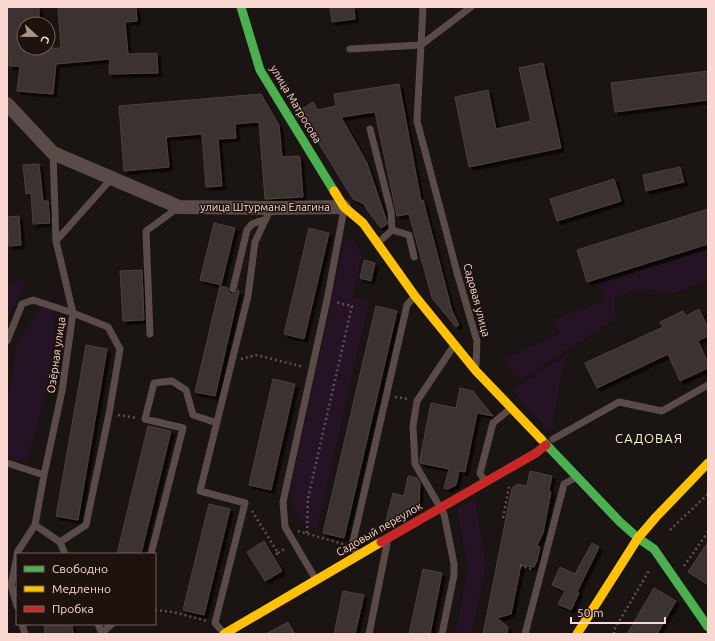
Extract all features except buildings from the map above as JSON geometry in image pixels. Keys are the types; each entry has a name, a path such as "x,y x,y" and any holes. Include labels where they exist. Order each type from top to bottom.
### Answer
{"street":[{"name":"улица Матросова","path":"241,7 260,70 344,207"},
{"name":"улица Штурмана Елагина","path":"7,104 53,153 179,207 269,213 344,207 363,223 415,296 476,371"},
{"path":"476,371 511,408 549,442 576,477 620,522 638,538 654,549 708,627"},
{"name":"Садовый переулок","path":"224,634 440,508 486,485 536,453 549,442"},
{"path":"577,634 638,538 708,463"}],"lane":[{"name":"Садовая улица","path":"423,7 418,121 458,276 477,341 476,371"},
{"path":"350,49 421,44 471,7"},
{"path":"370,129 391,212 392,230"},
{"name":"Озёрная улица","path":"18,553 35,525 62,391 73,313 56,241 53,153"},
{"path":"56,241 112,178"},
{"path":"150,334 146,231 179,207"},
{"path":"316,580 285,527 283,502 327,300 344,207"},
{"path":"233,289 247,230 252,224 269,213"},
{"path":"224,634 215,623 245,502 200,491 248,296 255,242 269,213"},
{"path":"378,243 392,230"},
{"path":"392,230 409,235 414,257"},
{"path":"358,556 352,546 408,305 415,296"},
{"path":"7,341 22,304 33,300 73,313 108,327 120,349 109,414 86,526 60,542"},
{"path":"442,634 454,575 454,564 444,514 415,464 413,426 417,401 455,346"},
{"path":"151,553 183,428 145,420 154,383 172,381 186,390 193,415 217,423"},
{"path":"549,442 619,402 662,411 708,385"},
{"path":"486,485 480,473 493,423 511,408"},
{"path":"7,464 44,475"},
{"path":"524,634 564,484 576,477"},
{"path":"35,525 60,542 65,553"},
{"path":"369,634 389,538"},
{"name":"Озёрная улица","path":"16,560 11,585 16,602"},
{"path":"102,634 111,625"},
{"path":"239,626 244,634"}],"path":[{"path":"306,533 308,498 352,306 327,300"},
{"path":"233,361 256,356 311,368"},
{"path":"386,395 417,401"},
{"path":"109,414 145,420"},
{"path":"503,518 510,485"},
{"path":"670,530 708,494"},
{"path":"245,502 254,513 278,553 274,556"},
{"path":"285,527 352,546"},
{"path":"684,567 708,532"},
{"path":"614,634 614,630 652,566"},
{"path":"156,610 173,612 215,623"}],"shaded area":[{"path":"345,239 353,241 362,253 353,298 369,302 317,529 305,526 296,513 289,496"},
{"path":"708,249 708,280 675,293 640,289 615,298 616,319 518,381 505,359 560,333 553,320 605,300 599,284"},
{"path":"25,281 7,322 7,284"},
{"path":"50,294 55,330 46,393 27,462 7,456 7,395 9,393 16,345"},
{"path":"565,356 551,434 512,390"},
{"path":"475,498 486,566 472,634 455,634 467,575 467,564 457,509"}],"traffic: fast":[{"path":"241,7 260,70 334,191"},
{"path":"541,439 620,522 638,538 654,549 708,627"}],"traffic: slow":[{"path":"334,191 344,207 363,223 415,296 476,371 541,439"},
{"path":"577,634 638,538 708,463"},
{"path":"224,634 381,542"}],"traffic: jam":[{"path":"381,542 536,453 546,445"}],"district":[{"name":"САДОВАЯ","path":"649,438"}]}
